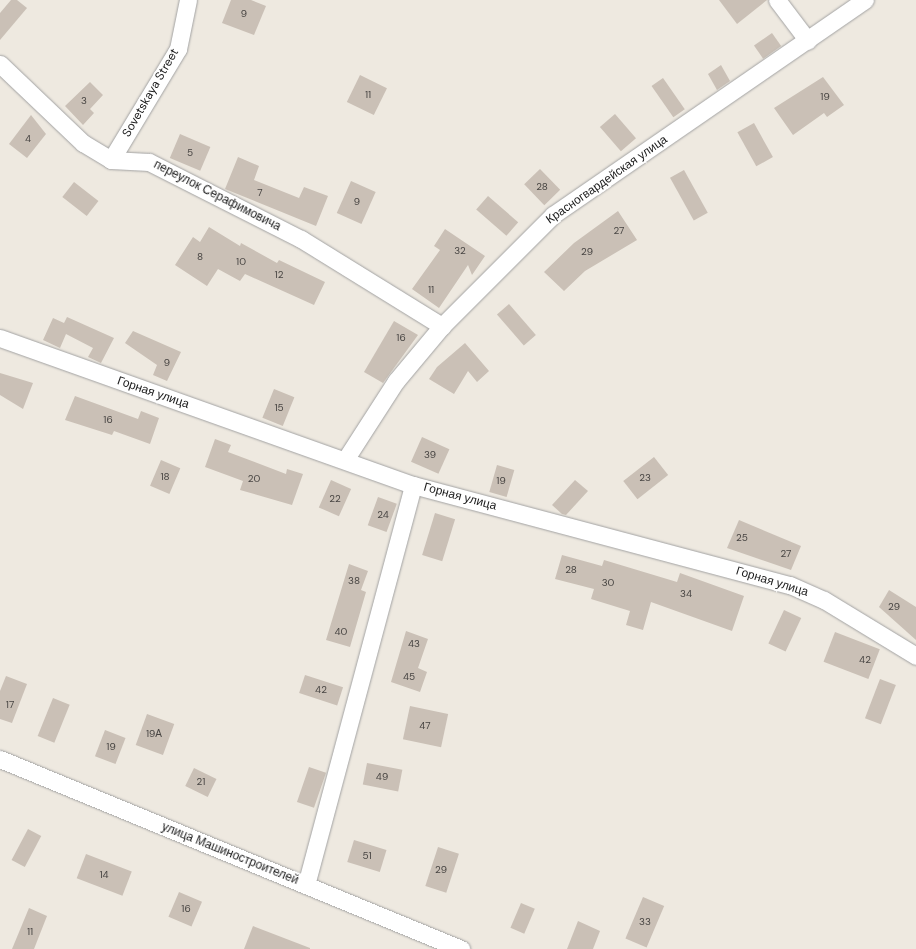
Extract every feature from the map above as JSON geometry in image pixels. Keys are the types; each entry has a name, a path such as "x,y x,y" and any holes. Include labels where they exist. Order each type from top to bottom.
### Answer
{"street":[{"name":"Sovetskaya Street","path":"111,160 178,49 188,0"},
{"path":"776,0 808,41"},
{"name":"Красногвардейская улица","path":"345,460 396,381 442,326 553,214 808,41 865,0"},
{"name":"переулок Серафимовича","path":"0,64 83,143 111,160 149,162 301,239 442,326"},
{"name":"Горная улица","path":"0,338 413,484 790,585 824,600 916,656"},
{"path":"306,886 413,484"},
{"name":"улица Машиностроителей","path":"0,759 461,949"}],"building":[{"path":"11,0 17,0 27,8 0,40 0,13"},
{"path":"231,0 251,0 266,6 254,35 222,23"},
{"path":"719,0 767,0 737,24"},
{"path":"772,33 781,46 763,59 754,46"},
{"path":"721,65 730,81 717,90 708,74"},
{"path":"360,75 387,88 374,115 347,102"},
{"path":"823,77 844,105 827,117 824,113 793,135 774,108"},
{"path":"663,78 685,109 673,117 652,86"},
{"path":"90,82 103,95 90,109 94,113 83,125 65,106"},
{"path":"615,114 636,138 621,151 600,127"},
{"path":"31,115 46,134 27,158 9,144"},
{"path":"754,123 773,157 756,166 737,132"},
{"path":"180,134 210,147 200,171 170,158"},
{"path":"238,157 259,166 254,180 299,198 304,187 328,196 316,226 225,189"},
{"path":"540,169 560,190 544,205 524,184"},
{"path":"684,170 708,213 694,221 670,178"},
{"path":"351,181 376,192 361,224 337,213"},
{"path":"74,182 98,201 87,216 62,197"},
{"path":"488,196 518,222 506,236 476,210"},
{"path":"618,211 637,240 585,271 564,291 544,272 574,243"},
{"path":"209,227 240,246 241,243 277,263 279,260 325,282 314,305 245,274 240,281 218,269 207,286 175,265 193,237 200,242"},
{"path":"445,229 485,256 472,275 468,265 439,308 412,289 440,250 434,246"},
{"path":"509,304 536,335 524,345 497,314"},
{"path":"67,317 114,338 101,363 88,357 93,348 66,334 60,348 43,340 53,318 64,323"},
{"path":"394,321 418,335 383,383 364,372"},
{"path":"133,331 181,352 167,381 153,375 157,365 125,343"},
{"path":"465,343 489,371 477,382 468,371 454,394 429,379 437,367"},
{"path":"0,373 33,383 23,409 0,395"},
{"path":"274,389 294,397 283,426 262,418"},
{"path":"75,396 138,419 141,411 159,418 150,444 114,431 112,435 65,420"},
{"path":"422,437 449,449 438,474 411,462"},
{"path":"215,439 231,445 228,452 286,474 287,469 303,474 292,505 240,490 243,481 205,467"},
{"path":"654,457 668,475 637,499 623,481"},
{"path":"161,460 180,468 169,494 150,486"},
{"path":"497,465 514,470 507,497 489,492"},
{"path":"331,480 351,489 339,516 319,507"},
{"path":"575,480 588,491 566,515 562,514 552,505"},
{"path":"378,497 397,504 387,532 368,525"},
{"path":"435,513 455,519 442,561 422,555"},
{"path":"739,520 801,546 791,570 727,548"},
{"path":"562,555 602,566 604,560 677,582 680,573 744,596 732,631 651,602 643,630 626,625 630,611 591,599 594,589 555,579"},
{"path":"349,564 368,571 361,590 366,592 350,647 326,640"},
{"path":"889,590 916,607 916,640 879,607"},
{"path":"784,610 801,618 786,652 768,644"},
{"path":"406,631 428,639 418,668 427,672 420,692 391,682"},
{"path":"835,632 880,649 868,679 824,662"},
{"path":"305,675 343,687 337,705 299,693"},
{"path":"6,676 27,684 12,723 0,719 0,691"},
{"path":"880,679 896,685 881,724 865,718"},
{"path":"53,698 70,705 54,743 38,736"},
{"path":"410,706 448,714 441,747 403,739"},
{"path":"147,714 174,724 163,755 136,745"},
{"path":"105,730 126,738 116,764 95,756"},
{"path":"367,763 402,770 398,791 363,785"},
{"path":"309,767 326,773 314,808 297,802"},
{"path":"194,768 216,779 208,797 185,786"},
{"path":"28,829 41,836 25,867 12,860"},
{"path":"354,840 387,850 380,872 347,862"},
{"path":"438,847 459,854 446,893 425,886"},
{"path":"86,854 132,872 122,896 77,878"},
{"path":"179,892 202,902 191,927 168,917"},
{"path":"643,897 664,906 647,947 625,938"},
{"path":"521,903 535,909 524,934 510,928"},
{"path":"29,908 47,916 34,949 12,949"},
{"path":"578,921 600,931 593,949 567,949"},
{"path":"253,926 310,948 310,949 244,949"}]}
